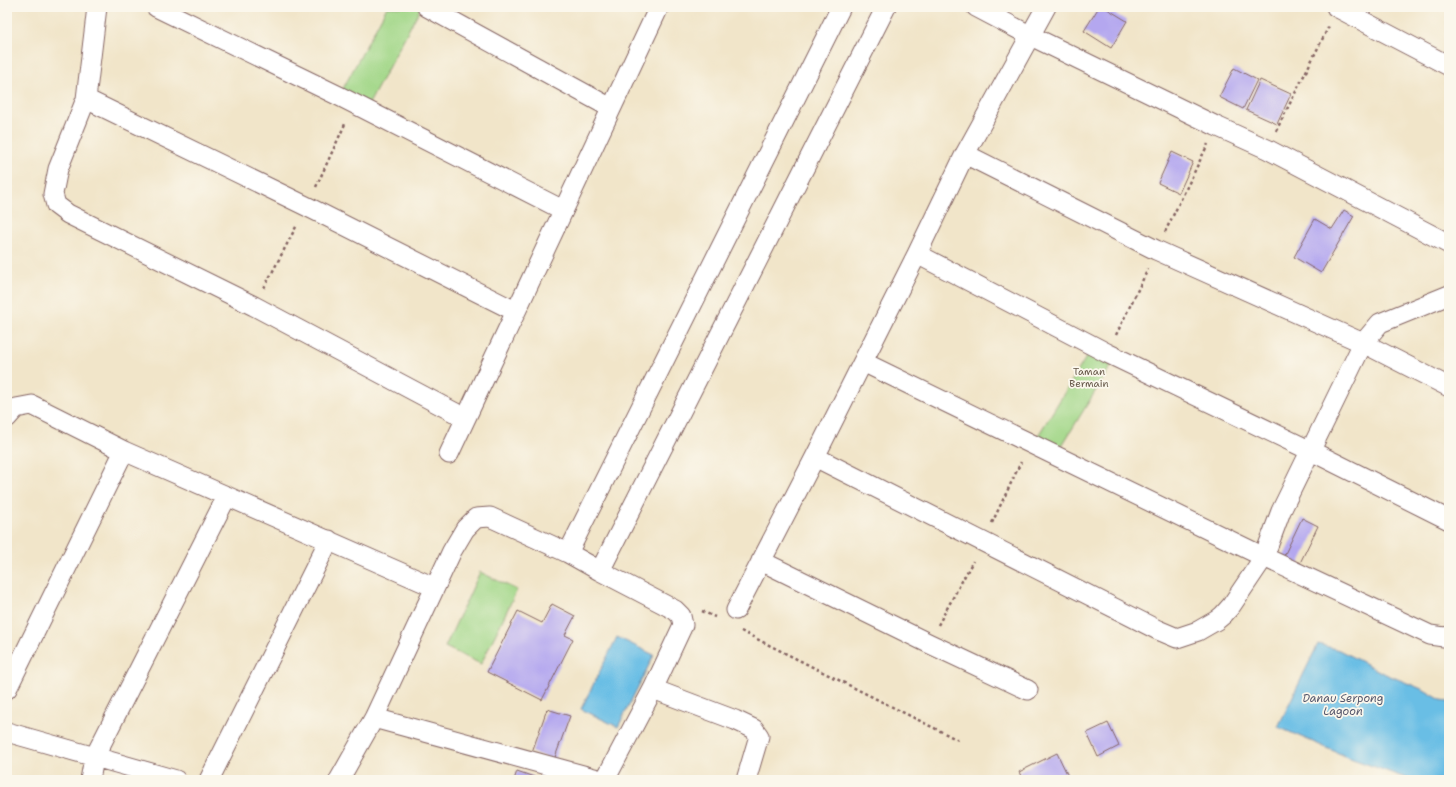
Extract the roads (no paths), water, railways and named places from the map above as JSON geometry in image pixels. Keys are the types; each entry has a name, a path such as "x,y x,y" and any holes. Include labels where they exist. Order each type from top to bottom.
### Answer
{"street":[{"path":"97,7 86,99 58,169 53,194 56,205 68,214 254,306 464,418"},
{"path":"156,7 563,210"},
{"path":"427,7 611,108"},
{"path":"449,454 464,418 658,7"},
{"path":"568,553 841,7"},
{"path":"600,571 886,7"},
{"path":"976,7 1031,36 1216,126 1267,149 1449,244"},
{"path":"736,610 863,362 965,154 1046,7"},
{"path":"1337,7 1449,66"},
{"path":"86,99 308,207 515,311"},
{"path":"965,154 1156,250 1363,343 1449,387"},
{"path":"917,254 1107,353 1449,520"},
{"path":"815,457 1144,623 1177,638 1198,631 1223,615 1231,606 1264,557 1281,511 1363,343 1380,323 1449,295"},
{"path":"863,362 1264,557 1430,635 1444,637 1449,636"},
{"path":"7,418 16,408 32,405 124,451 434,587"},
{"path":"7,690 124,451"},
{"path":"90,780 94,758 227,496"},
{"path":"339,780 374,718 434,587 465,529 476,518 490,517 568,553 675,610 681,616 683,626 653,689 605,780"},
{"path":"209,780 329,540"},
{"path":"761,561 1028,690"},
{"path":"653,689 735,720 754,729 759,736 746,780"},
{"path":"374,718 601,780"},
{"path":"7,732 94,758 176,780"}],"water":[{"path":"617,637 654,655 618,727 581,709"},
{"name":"Danau Serpong Lagoon","path":"1318,644 1339,650 1383,673 1424,690 1441,700 1449,701 1449,780 1411,780 1350,758 1278,727"}],"park label":[{"name":"Taman Bermain","path":"1089,376"}]}
